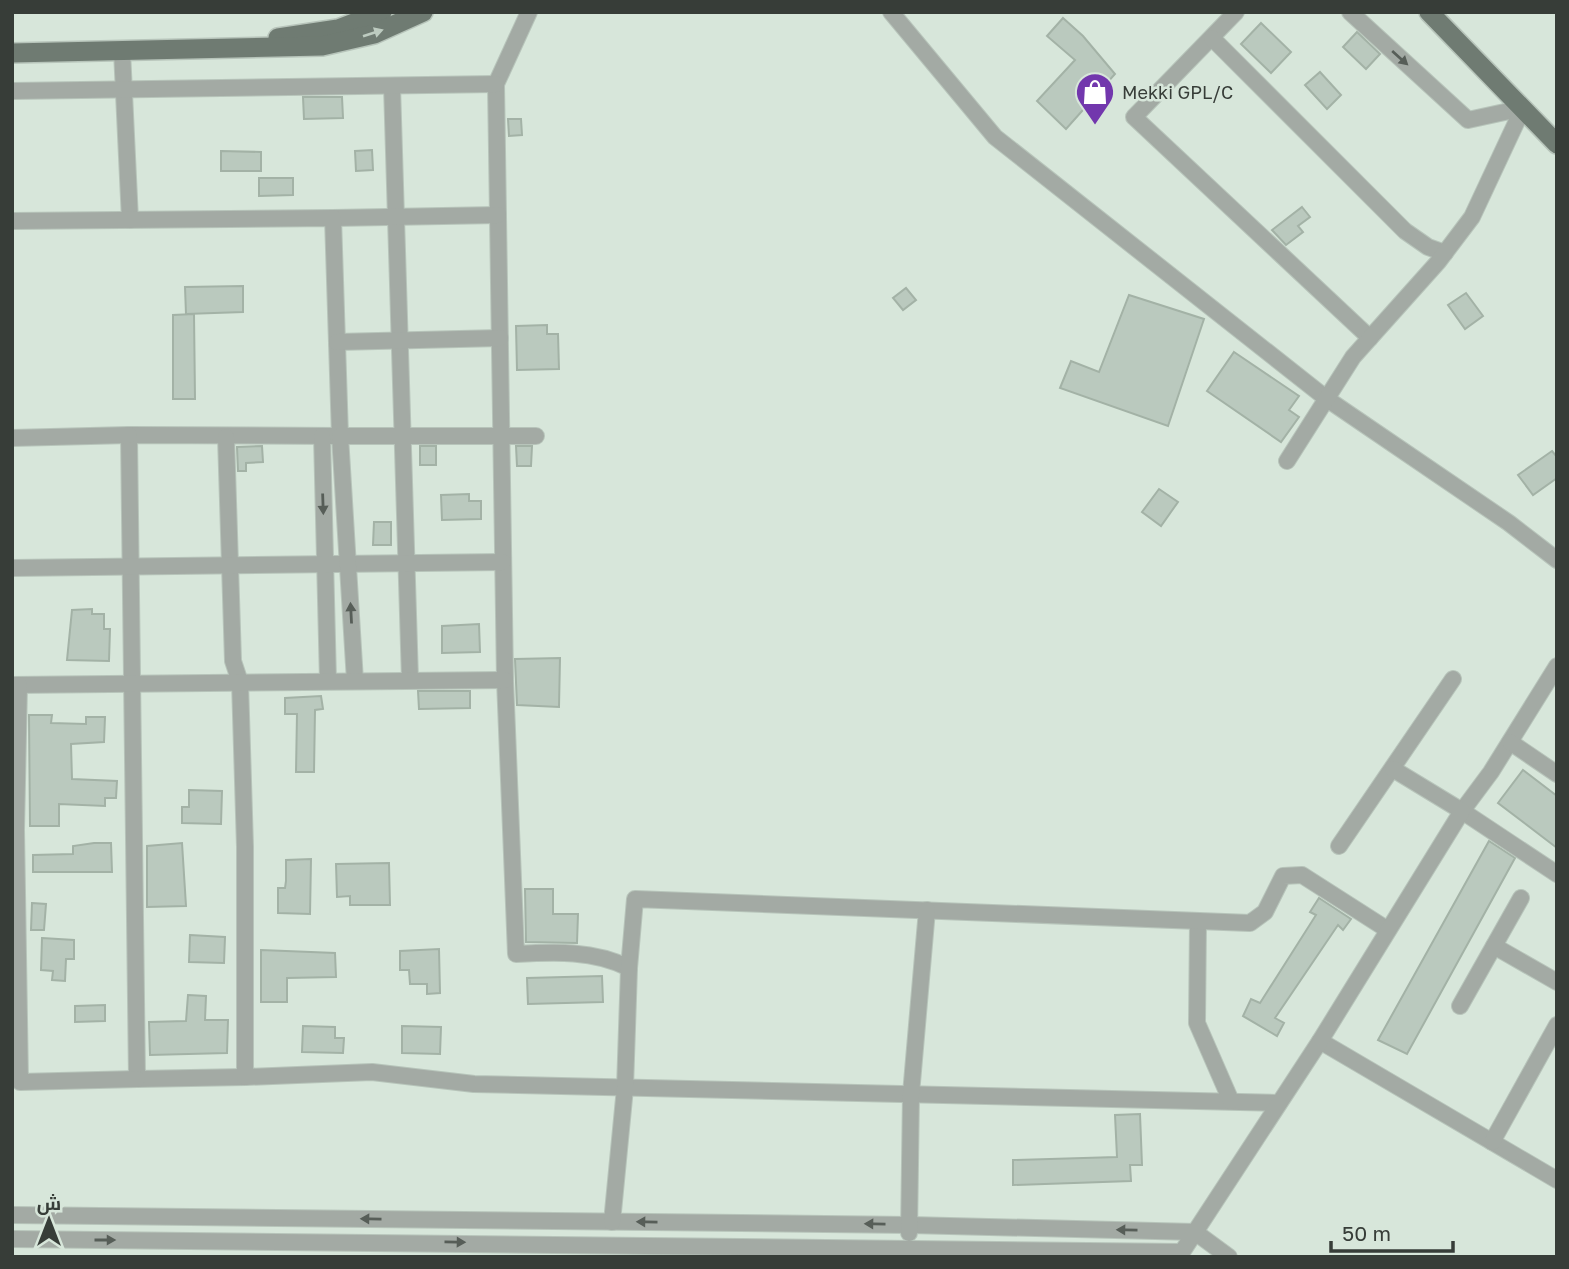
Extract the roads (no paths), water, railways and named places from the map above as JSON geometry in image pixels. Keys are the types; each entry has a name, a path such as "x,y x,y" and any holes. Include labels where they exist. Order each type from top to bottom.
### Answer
{"main road":[{"path":"12,42 279,37 338,29 382,12"},
{"path":"12,53 322,47 374,34 423,12"},
{"path":"1429,12 1557,144"}],"street":[{"path":"529,12 496,84 505,680 516,954 552,952 609,958 629,968"},
{"path":"891,12 995,137 1327,399 1509,523 1557,560"},
{"path":"1236,12 1134,117 1370,338"},
{"path":"1350,12 1468,120 1523,108"},
{"path":"1212,37 1405,231 1428,247 1445,253"},
{"path":"122,51 130,220"},
{"path":"12,91 496,84"},
{"path":"392,86 410,680"},
{"path":"1287,461 1353,357 1445,253 1472,217 1523,108"},
{"path":"12,221 498,215"},
{"path":"333,218 340,436 355,681"},
{"path":"337,342 500,338"},
{"path":"12,438 128,435 536,436"},
{"path":"128,435 132,567 131,683 137,1079"},
{"path":"322,436 328,681"},
{"path":"226,437 233,660 240,682 245,861 245,1077"},
{"path":"12,568 503,562"},
{"path":"12,1239 401,1249 907,1247 1182,1252 1320,1041 1461,811 1510,742 1557,666"},
{"path":"1339,846 1453,679"},
{"path":"505,680 16,685 16,1082 372,1072 474,1084 1279,1103"},
{"path":"1510,742 1557,774"},
{"path":"1393,769 1557,874"},
{"path":"612,1222 625,1088 629,968 635,899 1250,923 1265,912 1283,876 1302,876 1388,930"},
{"path":"1460,1006 1521,898"},
{"path":"907,1247 910,1225 911,1094 927,910"},
{"path":"1198,921 1197,1023 1231,1101"},
{"path":"1494,946 1557,982"},
{"path":"1492,1142 1557,1025"},
{"path":"1320,1041 1557,1180"},
{"path":"12,1215 910,1225 1195,1232 1229,1257"},
{"path":"401,1249 402,1219"}],"place":[{"name":"Mekki GPL/C","path":"1095,126"}]}
